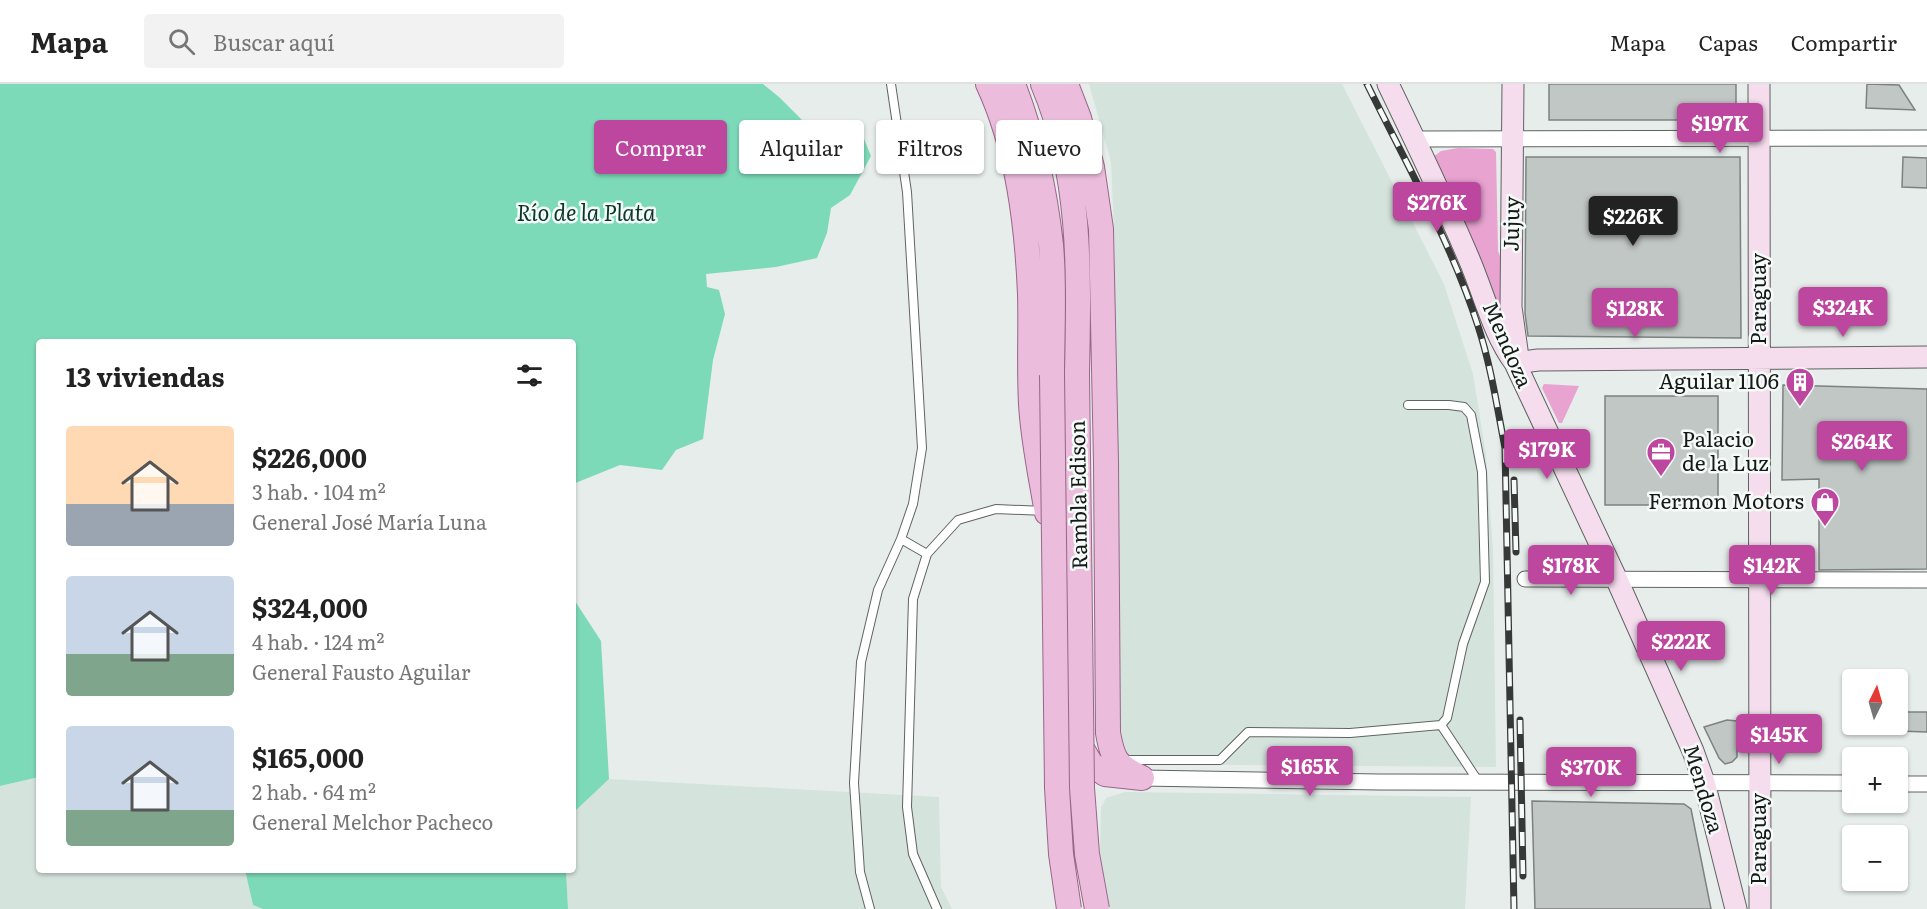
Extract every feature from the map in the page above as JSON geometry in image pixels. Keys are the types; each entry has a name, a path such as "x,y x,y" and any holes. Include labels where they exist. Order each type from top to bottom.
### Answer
{"main road":[{"path":"988,84 1006,135 1019,190 1026,238 1030,294 1030,404 1034,448 1047,511 1077,740 1091,764 1105,774 1142,778"},
{"name":"Rambla Edison","path":"1013,84 1033,144 1045,201 1051,247 1057,788 1061,854 1069,909"},
{"name":"Rambla Edison","path":"1043,84 1061,137 1074,203 1078,246 1077,373 1082,788 1087,854 1097,909"},
{"path":"1066,84 1079,118 1092,166 1101,229 1108,734 1112,755 1121,767 1142,778"}],"street":[{"name":"Mendoza","path":"1388,84 1478,278 1502,345 1515,363 1677,711 1704,782 1736,909"},
{"name":"Jujuy","path":"1513,84 1511,307 1517,350 1515,363"},
{"name":"Paraguay","path":"1759,84 1760,909"},
{"path":"1415,139 1927,138"},
{"path":"1515,363 1538,360 1927,357"},
{"path":"1525,579 1927,580"},
{"path":"1142,778 1842,783"},
{"path":"1908,784 1927,784"}],"lane":[{"path":"870,909 860,872 854,783 861,662 878,590 901,539 913,504 922,448 907,192 891,84"},
{"path":"1116,760 1220,760 1248,732 1350,733 1441,725 1447,718 1463,644 1485,582 1482,472 1471,415 1464,408 1449,405 1408,405"},
{"path":"937,909 913,854 908,807 913,599 927,554 958,520 996,509 1047,511"},
{"path":"901,539 927,554"},
{"path":"1441,725 1478,782"}],"shaded area":[{"path":"1089,84 1342,84 1444,284 1473,374 1486,455 1493,550 1496,767 1112,764 1115,255 1111,162 1102,130 1102,120 1099,120"},
{"path":"1458,148 1493,149 1496,152 1498,251 1504,267 1504,309 1498,306 1433,157 1441,151"},
{"path":"1544,384 1579,386 1562,423 1559,423 1542,388"},
{"path":"36,778 36,873 246,873 253,905 263,909 0,909 0,786"},
{"path":"609,779 939,797 941,887 952,909 568,909 566,873 576,873 576,810"},
{"path":"1125,792 1471,797 1465,909 1104,909 1100,858 1101,808 1106,798"}],"water":[{"name":"Río de la Plata","path":"0,84 763,84 802,120 739,120 739,174 861,174 850,195 831,208 827,233 817,258 776,267 706,274 707,287 719,290 725,314 713,360 703,439 676,450 662,470 620,465 576,483 576,339 36,339 36,778 0,786"},
{"name":"Río de la Plata","path":"864,139 871,156 864,169"},
{"path":"576,603 601,641 609,779 576,810"},
{"path":"246,873 566,873 568,909 263,909 253,905"}],"building":[{"path":"1549,84 1736,84 1736,120 1549,120"},
{"path":"1867,84 1899,85 1915,110 1866,108"},
{"path":"1526,157 1740,157 1741,338 1528,336 1525,313"},
{"path":"1903,157 1927,158 1927,188 1902,187"},
{"path":"1783,385 1927,389 1927,569 1819,570 1819,479 1782,480"},
{"name":"Palacio de la Luz","path":"1605,396 1718,396 1718,505 1605,505"},
{"path":"1908,712 1927,712 1927,732 1908,731"},
{"path":"1727,720 1737,721 1737,757 1725,764 1719,758 1704,727"},
{"path":"1532,801 1684,804 1691,809 1711,909 1535,909"}],"railway":[{"path":"1367,84 1427,203 1467,295 1487,356 1505,448 1514,909"},
{"path":"1514,480 1516,552"},
{"path":"1520,720 1523,876"}],"place":[{"name":"Aguilar 1106","path":"1800,408"},
{"name":"Palacio de la Luz","path":"1661,478"},
{"name":"Fermon Motors","path":"1825,528"}]}
